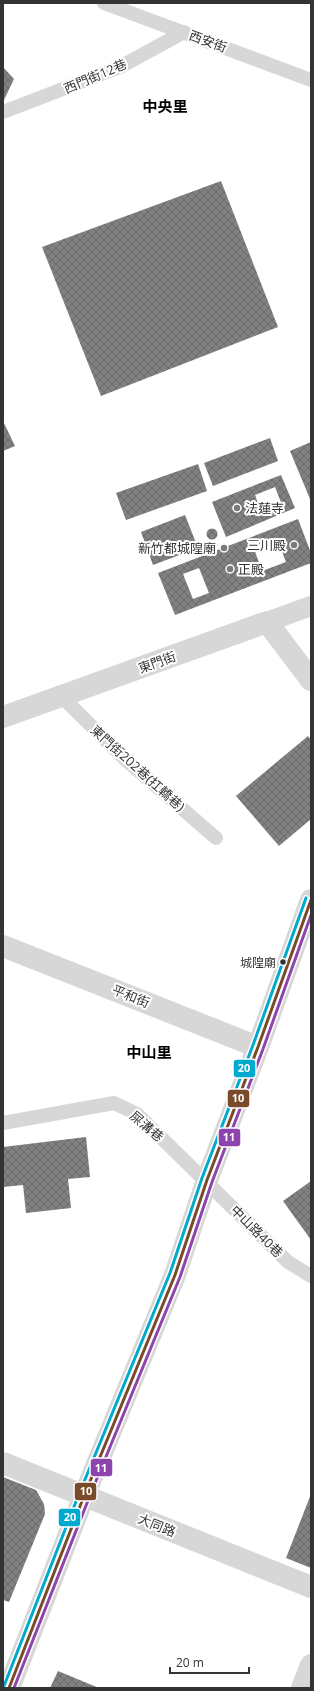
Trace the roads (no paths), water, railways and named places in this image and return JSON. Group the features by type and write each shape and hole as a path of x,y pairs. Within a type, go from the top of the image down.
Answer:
{"street":[{"name":"東門街","path":"3,717 311,606"},
{"path":"267,622 311,680"},
{"path":"9,1688 84,1496 175,1275 207,1180 258,1047 311,900"},
{"name":"平和街","path":"3,946 258,1047"},
{"name":"大同路","path":"3,1463 311,1587"},
{"path":"302,1688 311,1665"}],"lane":[{"name":"西安街","path":"104,3 311,80"},
{"name":"西門街12巷","path":"3,112 120,67 184,32"},
{"name":"東門街202巷(扛轎巷)","path":"61,696 127,761 216,838"},
{"name":"屎溝巷","path":"3,1123 114,1103 137,1114 207,1180"},
{"name":"中山路40巷","path":"207,1180 288,1262 311,1276"}],"place":[{"name":"法蓮寺","path":"237,508"},
{"name":"三川殿","path":"294,545"},
{"name":"新竹都城隍廟","path":"224,548"},
{"name":"正殿","path":"230,569"},
{"name":"城隍廟","path":"283,962"}],"district":[{"name":"中央里","path":"165,107"},
{"name":"中山里","path":"149,1053"}]}
